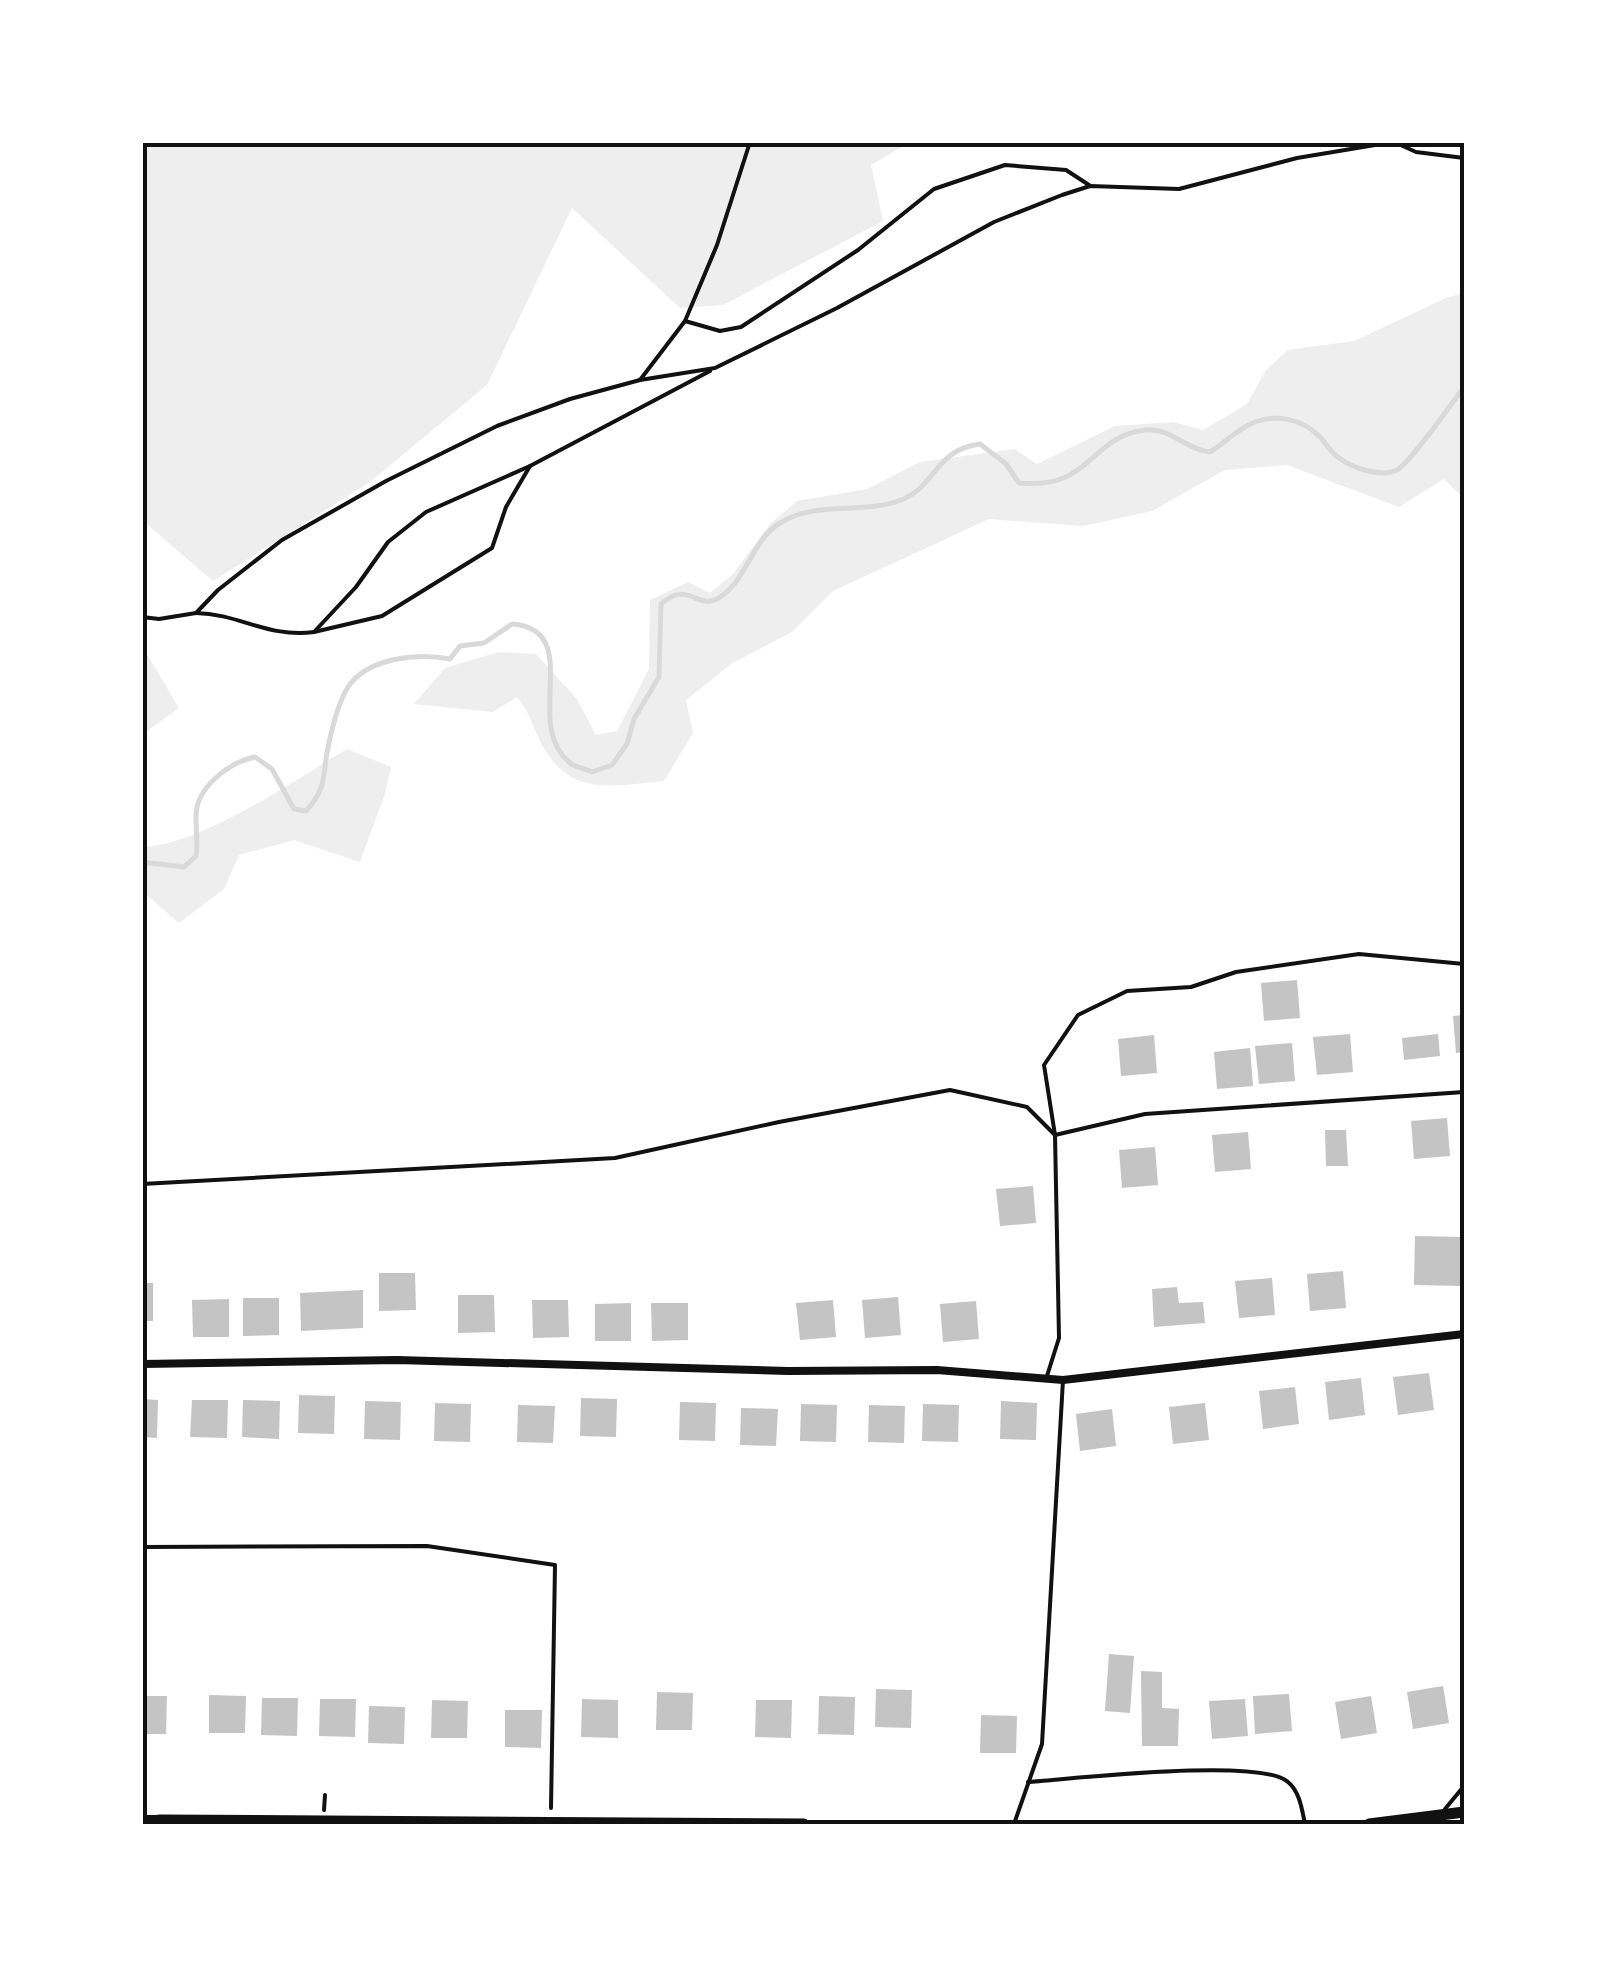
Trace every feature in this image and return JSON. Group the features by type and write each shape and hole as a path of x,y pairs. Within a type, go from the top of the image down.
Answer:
{"main road":[{"path":"1370,1824 1464,1812"},
{"path":"159,1822 804,1824"}],"street":[{"path":"142,1364 396,1360 788,1371 937,1370 1063,1380 1464,1334"},
{"path":"142,1820 159,1822"}],"lane":[{"path":"1046,1378 1058,1338 1054,1136 1044,1065 1078,1015 1127,990 1191,986 1236,972 1359,954 1464,964"},
{"path":"142,1184 615,1158 950,1090 1027,1107 1054,1136"},
{"path":"1054,1136 1144,1114 1464,1092"},
{"path":"1014,1824 1042,1744 1063,1380"},
{"path":"1028,1782 1179,1770 1274,1775 1294,1790 1305,1824"},
{"path":"1438,1817 1464,1786"}],"path":[{"path":"640,380 685,321 717,245 750,142"},
{"path":"314,632 356,587 388,542 426,512 530,466 714,368 838,308 994,222 1090,186 1180,190 1298,158 1394,142 1416,152 1464,158"},
{"path":"685,321 720,332 741,328 858,250 934,189 1005,166 1066,170 1090,186"},
{"path":"196,614 218,590 282,540 386,480 497,426 570,399 640,380 714,368"},
{"path":"142,616 160,620 218,614 288,635 382,616 492,548 506,507 530,466"},
{"path":"142,1548 427,1546 554,1565 550,1823"}],"shaded area":[{"path":"143,143 909,143 871,165 883,221 723,305 680,308 572,208 487,385 370,482 213,581 143,521"},
{"path":"1464,293 1464,499 1444,479 1399,507 1287,465 1225,470 1152,511 1083,526 989,519 833,591 792,632 731,664 686,700 693,733 664,781 608,785 577,780 550,758 517,697 493,712 414,704 445,668 499,652 536,654 577,699 596,735 617,731 649,669 650,600 688,582 710,593 733,574 770,524 797,501 867,489 920,462 1015,449 1037,464 1115,426 1173,422 1203,430 1247,404 1266,370 1288,350 1354,341"},
{"path":"143,655 148,656 179,708 143,734"},
{"path":"347,749 391,767 360,862 294,840 239,855 224,889 179,923 143,892 143,847 192,835 219,823"}],"building":[{"path":"1297,980 1300,1018 1264,1021 1261,983"},
{"path":"1464,1015 1464,1052 1456,1053 1453,1016"},
{"path":"1350,1034 1353,1072 1317,1075 1313,1037"},
{"path":"1438,1034 1440,1056 1404,1060 1402,1038"},
{"path":"1154,1035 1157,1073 1121,1076 1118,1039"},
{"path":"1292,1043 1295,1081 1259,1084 1255,1046"},
{"path":"1250,1048 1253,1086 1217,1089 1214,1052"},
{"path":"1447,1118 1450,1156 1414,1159 1411,1121"},
{"path":"1325,1130 1346,1130 1348,1166 1326,1166"},
{"path":"1248,1132 1251,1169 1215,1172 1212,1135"},
{"path":"1155,1147 1158,1185 1122,1188 1119,1150"},
{"path":"1033,1186 1036,1223 1000,1226 996,1189"},
{"path":"1415,1236 1464,1237 1464,1286 1414,1285"},
{"path":"1343,1271 1346,1308 1310,1311 1307,1274"},
{"path":"379,1273 415,1273 416,1310 379,1311"},
{"path":"1272,1278 1275,1315 1239,1318 1235,1281"},
{"path":"142,1283 153,1283 153,1321 142,1321"},
{"path":"1177,1287 1179,1303 1203,1302 1205,1323 1154,1327 1152,1289"},
{"path":"363,1290 363,1328 301,1331 300,1293"},
{"path":"458,1295 494,1295 495,1332 458,1333"},
{"path":"898,1297 901,1335 865,1338 862,1300"},
{"path":"243,1298 279,1298 279,1335 243,1336"},
{"path":"229,1299 229,1337 193,1337 192,1300"},
{"path":"532,1300 568,1300 569,1337 533,1338"},
{"path":"833,1300 836,1337 800,1340 796,1303"},
{"path":"976,1301 979,1339 943,1342 940,1304"},
{"path":"631,1303 631,1341 595,1341 595,1304"},
{"path":"651,1303 688,1303 688,1340 652,1341"},
{"path":"1429,1373 1434,1410 1398,1415 1393,1377"},
{"path":"1361,1378 1365,1415 1329,1420 1325,1382"},
{"path":"1295,1387 1299,1424 1263,1429 1259,1391"},
{"path":"299,1395 335,1396 334,1434 298,1433"},
{"path":"581,1398 617,1399 616,1437 580,1436"},
{"path":"142,1399 158,1400 157,1438 142,1437"},
{"path":"192,1400 228,1400 227,1438 190,1437"},
{"path":"243,1400 280,1401 279,1439 242,1437"},
{"path":"365,1401 401,1402 400,1440 364,1439"},
{"path":"1001,1401 1037,1403 1036,1440 1000,1439"},
{"path":"680,1402 716,1403 715,1441 679,1440"},
{"path":"435,1403 471,1404 470,1442 434,1441"},
{"path":"1205,1403 1209,1440 1173,1444 1169,1407"},
{"path":"801,1404 837,1405 836,1442 800,1441"},
{"path":"923,1404 959,1405 958,1442 922,1441"},
{"path":"518,1405 555,1406 553,1443 517,1442"},
{"path":"869,1405 905,1406 904,1443 868,1442"},
{"path":"741,1408 778,1409 776,1446 740,1445"},
{"path":"1112,1409 1116,1446 1080,1451 1076,1414"},
{"path":"1109,1654 1134,1656 1130,1713 1105,1711"},
{"path":"1141,1671 1162,1672 1162,1708 1179,1709 1178,1746 1142,1746"},
{"path":"1443,1686 1449,1723 1413,1729 1407,1692"},
{"path":"876,1689 912,1690 911,1728 875,1727"},
{"path":"657,1692 693,1693 692,1730 656,1730"},
{"path":"1289,1694 1292,1731 1255,1734 1253,1696"},
{"path":"209,1695 246,1696 245,1733 209,1733"},
{"path":"142,1696 167,1696 166,1734 142,1734"},
{"path":"819,1696 855,1697 854,1735 818,1734"},
{"path":"1371,1696 1377,1733 1341,1739 1335,1702"},
{"path":"262,1698 298,1698 297,1736 261,1735"},
{"path":"320,1699 356,1699 355,1737 319,1736"},
{"path":"582,1699 618,1700 618,1738 581,1737"},
{"path":"1245,1699 1248,1736 1212,1739 1209,1701"},
{"path":"432,1700 468,1701 467,1738 431,1738"},
{"path":"756,1700 792,1700 791,1738 755,1737"},
{"path":"369,1706 405,1707 404,1744 368,1743"},
{"path":"505,1710 542,1710 541,1748 505,1747"},
{"path":"981,1715 1017,1716 1016,1753 980,1753"}],"waterway":[{"path":"142,862 184,867 196,856 196,816 202,795 225,770 245,760 255,757 272,769 294,809 306,811 321,788 338,708 357,677 394,660 450,659 460,646 484,643 512,624 534,630 545,643 550,660 551,726 556,746 570,763 592,772 612,765 627,744 634,719 659,677 661,604 679,594 714,600 732,587 763,538 780,523 809,512 871,507 901,500 922,486 953,453 965,448 980,444 1006,464 1019,483 1043,483 1076,471 1126,435 1154,430 1210,452 1249,425 1280,418 1312,430 1336,456 1352,465 1367,471 1390,472 1412,456 1464,387"}]}
